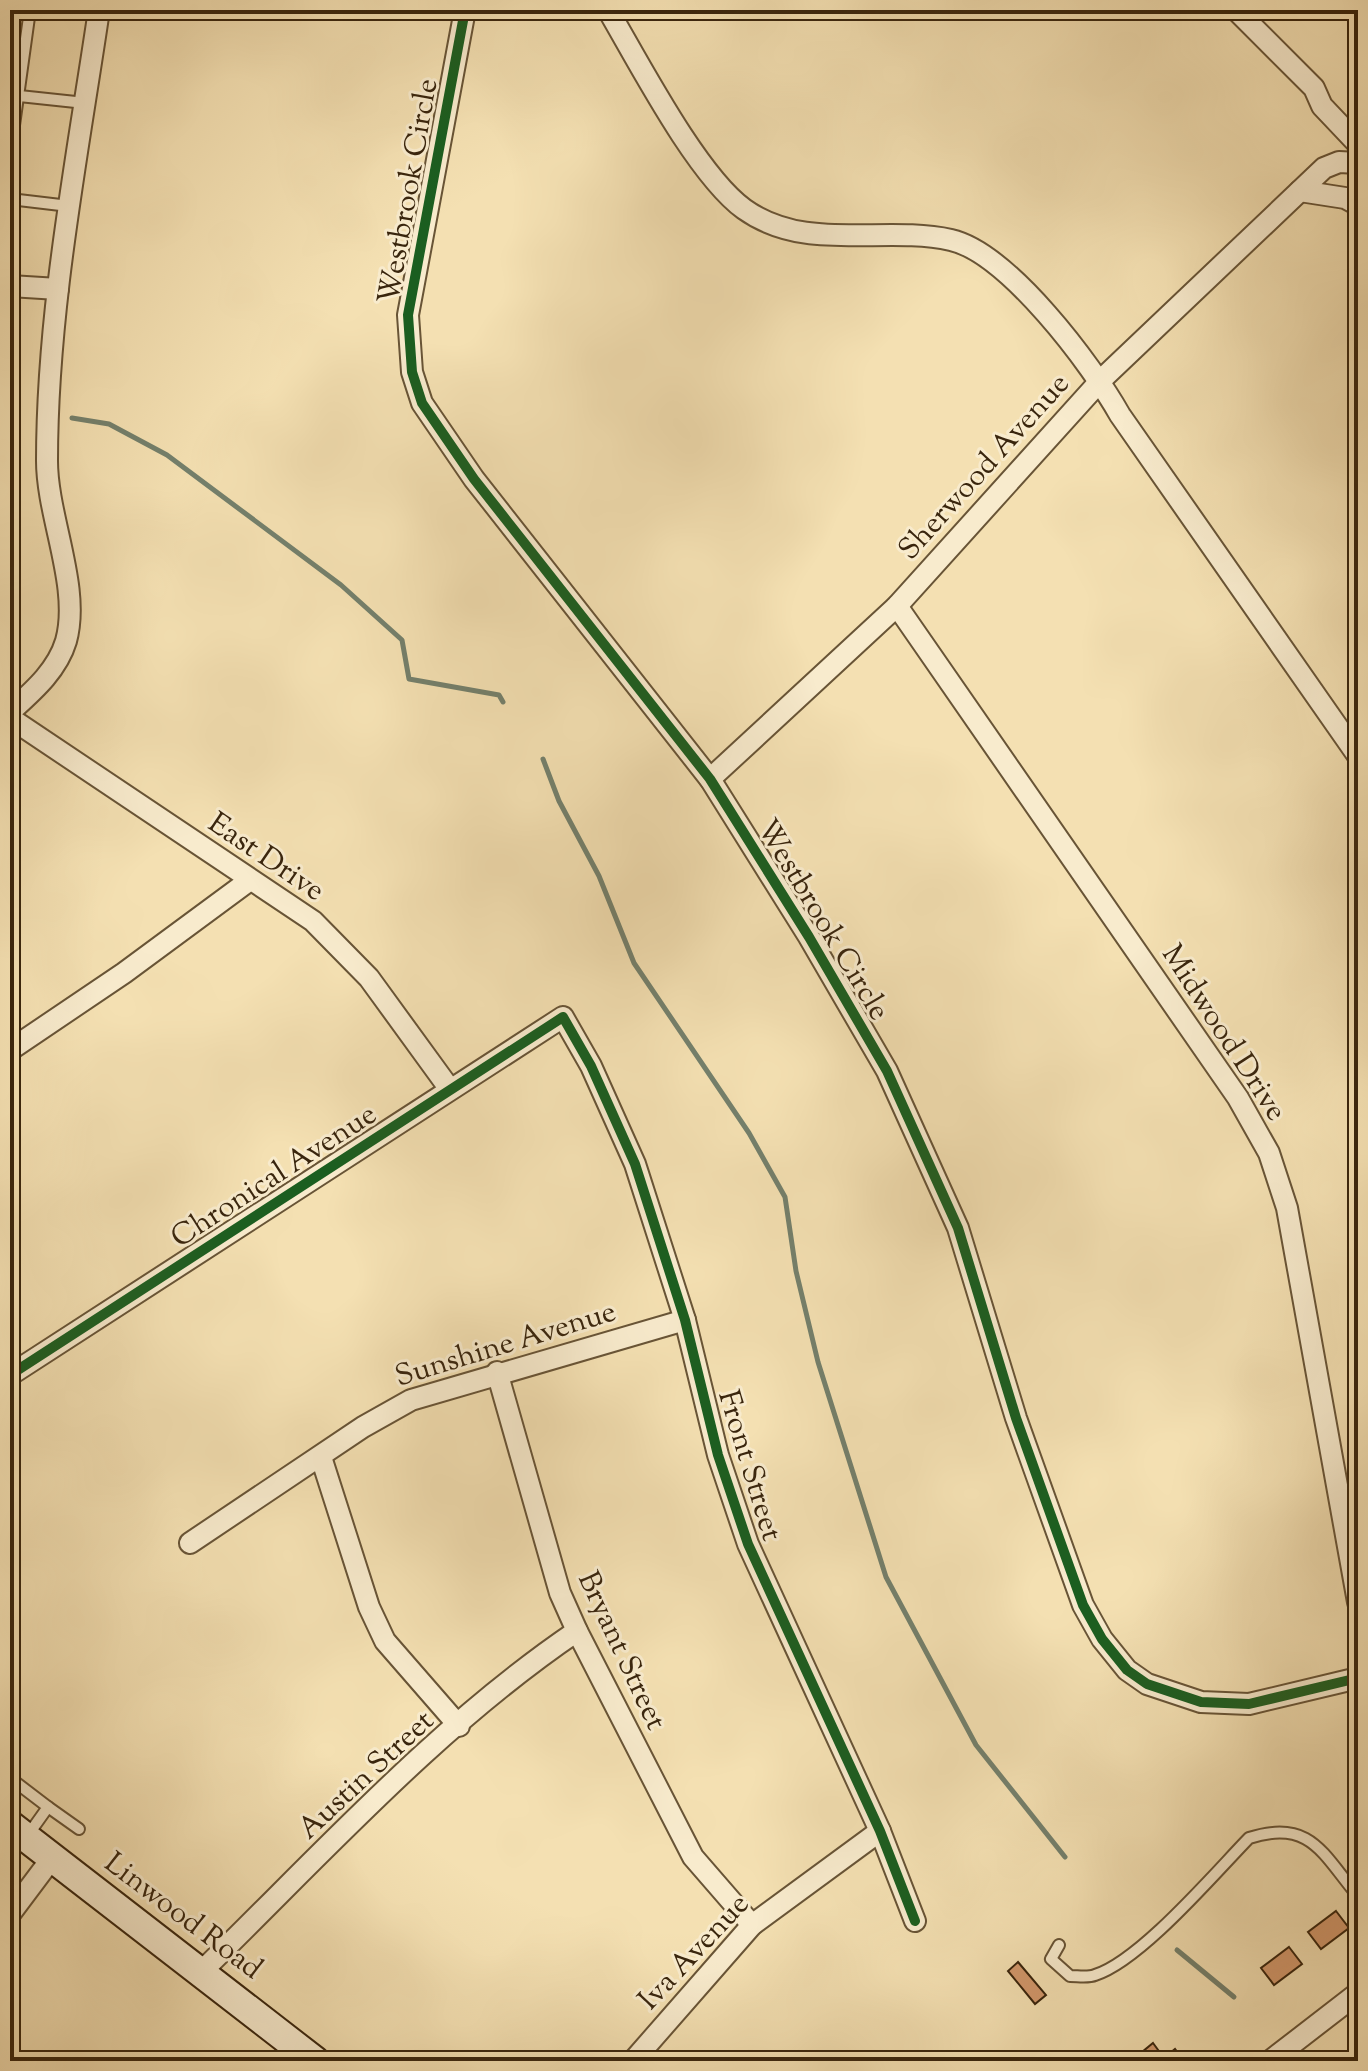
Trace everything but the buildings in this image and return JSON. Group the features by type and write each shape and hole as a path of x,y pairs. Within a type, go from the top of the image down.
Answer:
{"main road":[{"name":"Linwood Road","path":"18,1832 315,2061"}],"street":[{"path":"10,715 55,666 66,640 66,584 47,464 58,289 99,10"},
{"name":"Westbrook Circle","path":"465,10 408,315 412,372 422,403 474,479 710,779 809,937 911,1118 958,1228 1016,1418 1083,1605 1097,1633 1127,1670 1147,1684 1201,1702 1249,1704 1358,1678"},
{"path":"608,10 704,166 725,193 746,210 767,222 817,235 950,240 978,250 1020,286 1101,380 1120,415 1358,756"},
{"path":"1236,10 1314,88 1322,106 1350,126 1358,144"},
{"path":"1321,173 1350,126"},
{"path":"1321,173 1339,162 1358,163"},
{"path":"1321,173 1337,178 1358,172"},
{"name":"Sherwood Avenue","path":"710,779 897,606 1101,380 1321,173"},
{"path":"1300,191 1345,198 1358,205"},
{"path":"10,286 58,289"},
{"name":"Midwood Drive","path":"897,606 1238,1098 1269,1153 1287,1208 1358,1602"},
{"name":"East Drive","path":"10,715 313,921 369,978 449,1088"},
{"path":"10,1050 124,973 250,880"},
{"name":"Chronical Avenue","path":"10,1375 563,1017"},
{"name":"Front Street","path":"563,1017 591,1066 635,1164 685,1320 718,1455 748,1544 880,1831 915,1921"},
{"name":"Sunshine Avenue","path":"190,1543 411,1400 497,1372 685,1320"},
{"name":"Bryant Street","path":"497,1372 560,1593 577,1631 693,1857 752,1925"},
{"path":"321,1457 369,1607 385,1641 459,1726"},
{"name":"Austin Street","path":"202,1971 518,1671 577,1631"},
{"name":"Iva Avenue","path":"633,2061 752,1925 880,1831"},
{"path":"10,1914 52,1858"},
{"path":"1270,2061 1358,1993"}],"lane":[{"path":"10,154 14,96 30,10"},
{"path":"14,96 85,103"},
{"path":"10,199 69,206"},
{"path":"10,1779 79,1829"},
{"path":"18,1832 48,1807"},
{"path":"1059,1945 1051,1959 1070,1976 1093,1976 1110,1968 1144,1943 1249,1838 1271,1832 1293,1832 1312,1842 1358,1896"}],"waterway":[{"path":"72,418 109,424 167,455 341,585 402,640 409,679 499,695 503,702"},
{"path":"543,759 559,801 599,876 634,963 749,1133 785,1197 796,1271 818,1362 886,1577 976,1745 1065,1857"},
{"path":"1177,1950 1234,1997"}],"cycle path":[{"path":"465,10 408,315 412,372 422,403 474,479 710,779 809,937 887,1071 958,1228 1016,1418 1083,1605 1102,1639 1127,1670 1147,1684 1201,1702 1249,1704 1358,1678"},
{"path":"10,1375 563,1017 591,1066 635,1164 685,1320 718,1455 748,1544 880,1831 915,1921"}]}
